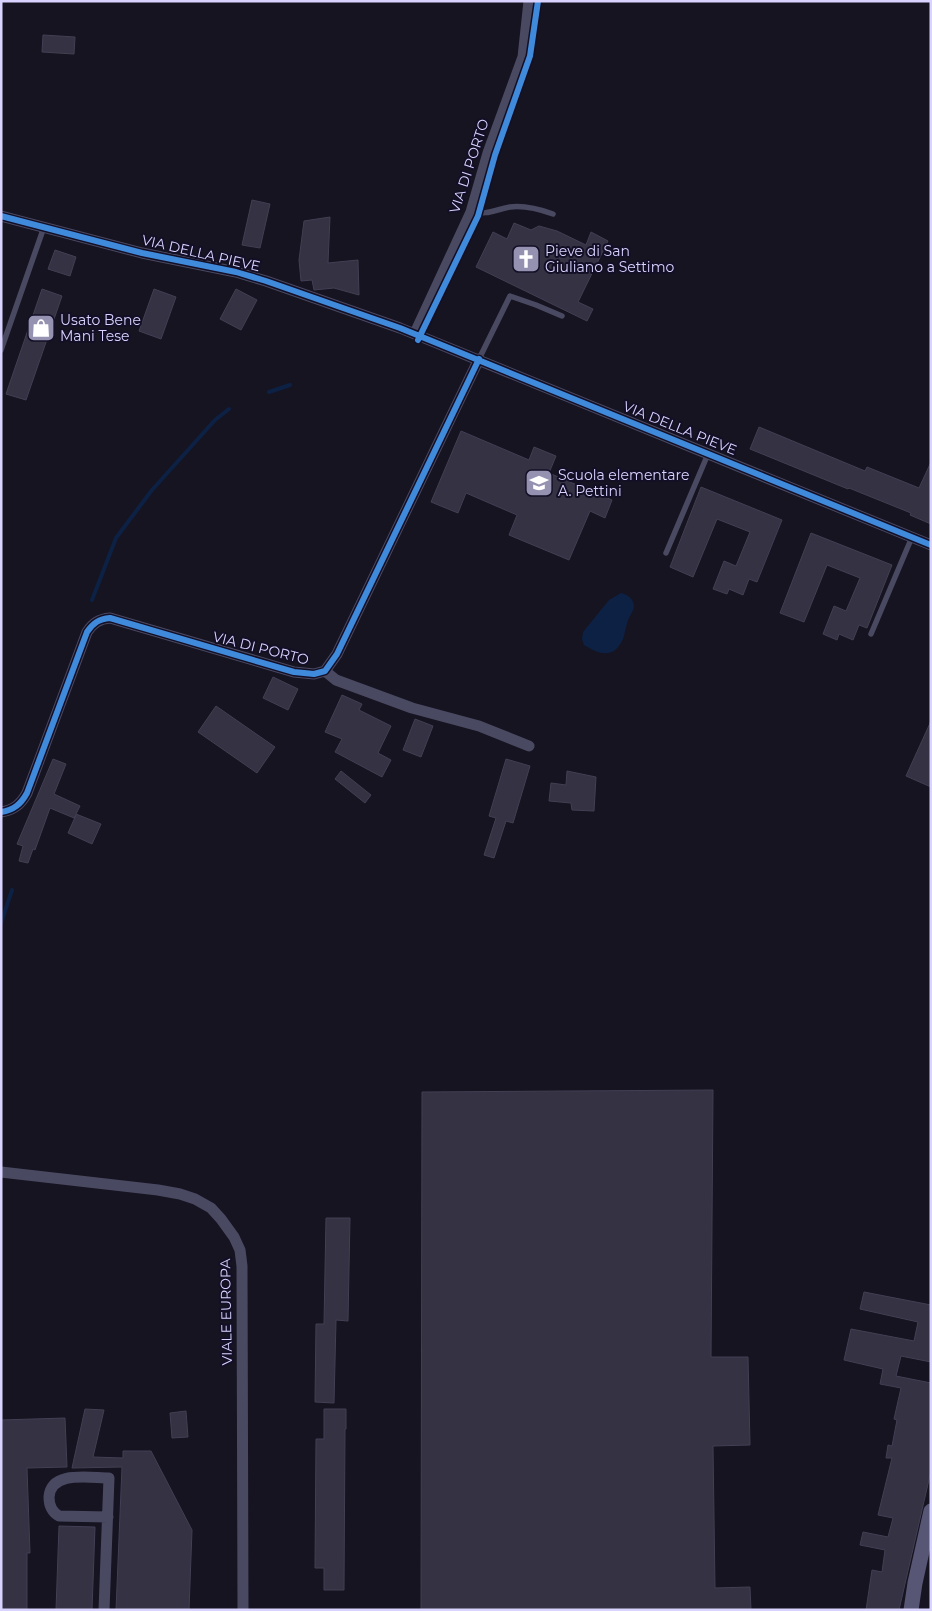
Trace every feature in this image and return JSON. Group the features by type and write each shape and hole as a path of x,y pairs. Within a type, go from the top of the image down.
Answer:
{"main road":[{"path":"911,1610 931,1511"}],"street":[{"name":"VIA DI PORTO","path":"415,333 471,212 488,153 523,57 529,1"},
{"name":"VIA DELLA PIEVE","path":"1,216 142,253 236,272 415,333 931,545"},
{"name":"VIA DI PORTO","path":"1,812 10,811 19,805 27,793 87,632 98,621 110,618 294,672 314,674 325,671 337,654 479,359"},
{"name":"VIA DI PORTO","path":"325,671 336,680 387,699 412,708 479,726 529,746"},
{"name":"VIALE EUROPA","path":"1,1172 180,1194 210,1208 234,1237 240,1250 242,1266 243,1610"},
{"path":"104,1610 108,1517 109,1478 63,1478 51,1488 49,1498 51,1508 59,1516 108,1517"}],"lane":[{"path":"471,212 484,214 512,207 526,207 536,208 553,214"},
{"path":"1,350 44,227"},
{"path":"479,359 510,296 562,316"},
{"path":"666,553 708,453"},
{"path":"871,634 912,537"}],"water":[{"path":"621,593 631,599 634,607 623,639 619,645 611,652 601,653 584,645 582,639 583,632 609,600"}],"building":[{"path":"43,35 75,37 74,54 42,52"},
{"path":"252,200 270,204 260,248 242,245"},
{"path":"330,217 328,263 358,260 359,295 334,288 314,290 312,280 301,281 299,260 304,221"},
{"path":"514,223 531,230 539,226 557,231 586,245 591,232 608,241 578,302 593,309 587,321 476,267 493,232 507,239"},
{"path":"55,250 76,257 70,276 48,269"},
{"path":"42,289 62,296 26,400 6,394"},
{"path":"154,289 176,297 161,339 139,331"},
{"path":"236,289 257,300 241,330 220,319"},
{"path":"759,427 865,471 867,467 919,488 931,462 931,524 910,515 911,513 750,449"},
{"path":"461,431 529,460 534,447 556,456 549,473 612,500 605,518 590,511 569,560 509,535 517,515 466,493 458,513 431,502"},
{"path":"701,487 782,520 757,582 749,579 743,595 729,589 727,594 713,589 724,561 736,566 750,532 717,519 693,577 670,567"},
{"path":"811,533 892,565 867,628 859,625 853,640 839,634 837,640 823,634 834,606 846,611 860,578 827,565 804,622 780,613"},
{"path":"273,677 298,689 288,710 263,698"},
{"path":"342,695 362,704 359,710 391,726 378,753 391,760 382,777 335,752 342,739 325,732"},
{"path":"216,706 275,747 257,773 198,732"},
{"path":"415,719 433,726 421,757 403,750"},
{"path":"931,721 931,787 906,776"},
{"path":"53,759 66,764 54,794 80,806 76,814 101,824 92,844 68,833 76,815 74,818 50,808 35,850 33,849 28,863 19,861 23,846 17,844"},
{"path":"506,759 530,766 513,823 506,821 494,858 484,855 496,818 489,816"},
{"path":"341,771 371,795 365,803 335,779"},
{"path":"567,771 596,777 594,811 572,810 571,803 549,801 551,783 566,785"},
{"path":"713,1090 711,1357 748,1357 750,1445 713,1446 715,1588 750,1587 751,1610 421,1610 422,1092"},
{"path":"326,1218 350,1218 348,1321 336,1320 334,1403 315,1402 316,1324 324,1324"},
{"path":"864,1292 931,1305 931,1362 901,1356 896,1376 931,1383 931,1471 899,1610 866,1610 872,1570 882,1572 885,1550 860,1545 863,1532 888,1537 893,1518 878,1515 892,1458 886,1458 888,1445 892,1446 897,1420 894,1419 901,1388 880,1384 883,1369 844,1360 851,1329 914,1341 918,1322 860,1309"},
{"path":"85,1409 104,1410 93,1457 123,1458 123,1451 151,1451 192,1530 189,1610 116,1610 122,1467 72,1468"},
{"path":"324,1409 346,1409 344,1590 324,1590 324,1568 315,1568 316,1439 324,1439"},
{"path":"186,1411 188,1437 172,1438 170,1413"},
{"path":"65,1418 67,1467 27,1468 30,1553 27,1553 27,1610 1,1610 1,1420"},
{"path":"59,1526 95,1527 92,1610 56,1610"}],"waterway":[{"path":"269,392 290,385"},
{"path":"92,600 116,538 152,490 215,420 229,409"},
{"path":"1,923 12,890"}],"cycle path":[{"path":"418,340 478,216 495,155 530,56 538,1"},
{"path":"1,216 142,253 236,272 400,328 931,545"},
{"path":"1,812 17,806 27,793 87,632 99,620 110,618 294,672 314,674 325,671 337,654 479,359"}],"place":[{"name":"Pieve di San Giuliano a Settimo","path":"526,259"},
{"name":"Usato Bene Mani Tese","path":"41,328"},
{"name":"Scuola elementare A. Pettini","path":"539,483"}]}
